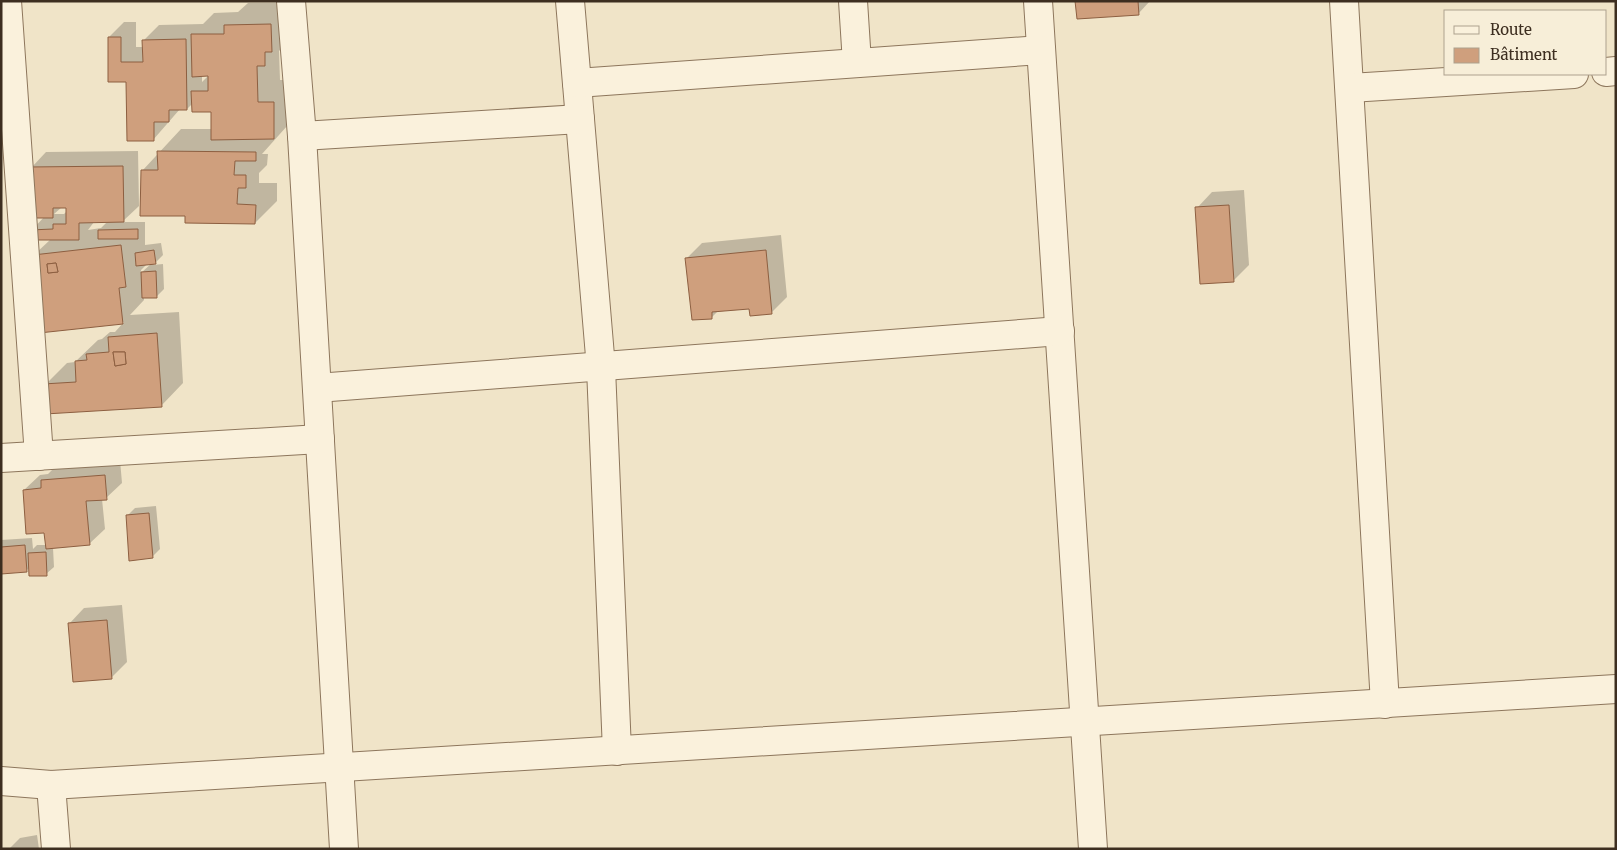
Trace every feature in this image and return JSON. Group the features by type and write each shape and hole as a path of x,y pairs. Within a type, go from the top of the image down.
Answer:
{"street":[{"path":"8,1 39,456"},
{"path":"291,1 302,136 344,849"},
{"path":"570,1 601,368 617,751"},
{"path":"853,1 858,63"},
{"path":"1038,1 1093,849"},
{"path":"1344,1 1385,704"},
{"path":"577,83 1042,50"},
{"path":"1350,88 1558,75"},
{"path":"302,136 580,119"},
{"path":"317,388 601,368 1060,331"},
{"path":"1,458 320,439"},
{"path":"1,781 51,785 1616,689"},
{"path":"51,785 56,849"}],"building":[{"path":"1075,1 1138,1 1139,15 1077,19"},
{"path":"271,24 272,52 265,52 265,66 257,66 258,102 274,102 274,139 211,140 211,112 192,112 191,91 208,91 208,76 192,77 191,34 224,34 224,25"},
{"path":"108,37 121,37 121,62 143,62 142,40 186,39 187,110 169,110 169,122 154,122 154,141 127,141 126,82 108,82"},
{"path":"157,151 256,152 256,161 235,161 234,175 246,175 246,188 238,188 237,204 256,205 255,224 185,223 185,216 140,216 141,170 158,170"},
{"path":"123,166 124,222 79,223 79,240 30,240 30,230 53,229 53,224 66,224 66,208 53,208 53,218 25,218 29,167"},
{"path":"1229,205 1234,282 1200,284 1195,207"},
{"path":"138,229 138,239 98,239 98,230"},
{"path":"121,245 126,287 119,288 123,324 39,333 33,255","holes":["56,263 58,272 48,273 47,264"]},
{"path":"154,250 156,264 136,266 135,253"},
{"path":"766,250 772,314 750,316 749,309 712,312 712,319 692,320 685,258"},
{"path":"56,263 58,272 48,273 47,264"},
{"path":"156,271 157,298 142,298 141,272"},
{"path":"157,333 162,407 45,414 43,384 76,382 75,361 87,360 86,354 109,352 108,337","holes":["113,352 125,352 126,364 115,366"]},
{"path":"113,352 125,352 126,364 115,366"},
{"path":"105,475 107,500 86,501 90,545 46,549 44,533 26,534 23,490 41,488 41,480"},
{"path":"149,513 153,558 129,561 126,515"},
{"path":"25,545 27,572 1,574 1,547"},
{"path":"46,552 47,576 29,576 28,553"},
{"path":"107,620 112,679 73,682 68,623"}]}
